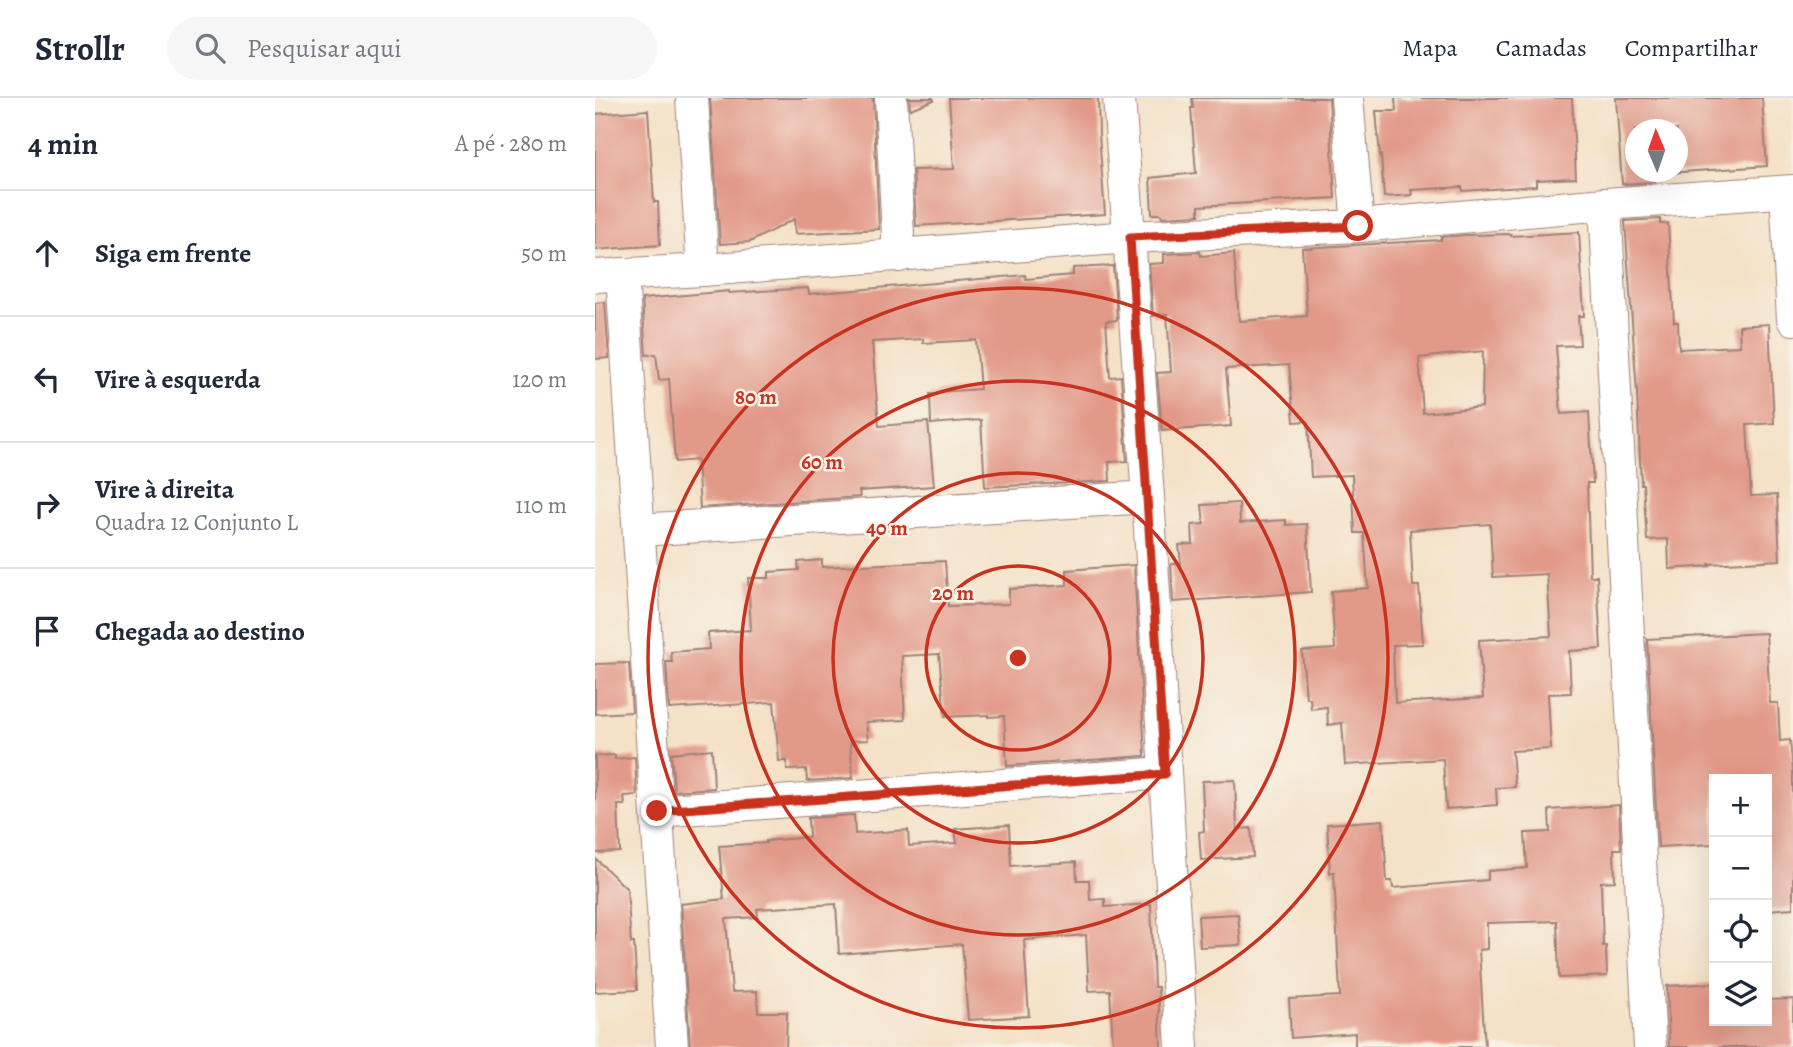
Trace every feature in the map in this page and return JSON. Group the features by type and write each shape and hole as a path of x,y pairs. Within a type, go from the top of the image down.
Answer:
{"street":[{"path":"692,98 703,270"},
{"path":"891,98 899,256"},
{"path":"1119,98 1148,497 1182,1047"},
{"path":"1347,98 1358,226"},
{"path":"672,1047 639,530 609,275 899,256 1130,237 1358,226 1790,191 1793,319"},
{"path":"1605,204 1650,1047"},
{"path":"639,530 1148,497"},
{"path":"657,811 1165,774"}],"building":[{"path":"710,98 873,98 879,229 795,234 794,219 750,242 720,244"},
{"path":"909,98 933,98 934,100 910,109"},
{"path":"949,98 1098,98 1105,214 916,226 913,170 954,169"},
{"path":"1192,98 1329,98 1335,198 1199,206 1199,215 1162,217 1161,214 1152,214 1150,178 1196,173"},
{"path":"1395,98 1572,98 1576,178 1536,180 1536,186 1463,191 1462,187 1411,190 1412,195 1384,197 1376,111 1396,111"},
{"path":"1616,98 1762,98 1767,166 1688,172 1688,119 1625,119 1625,182 1655,182 1622,184"},
{"path":"648,110 654,202 658,202 660,245 595,250 595,114"},
{"path":"1660,219 1660,224 1668,223 1674,322 1678,322 1679,349 1740,346 1739,326 1769,324 1774,423 1747,425 1751,496 1777,495 1780,560 1669,569 1668,539 1647,540 1641,484 1625,221"},
{"path":"1579,232 1584,316 1578,316 1580,345 1556,346 1561,414 1589,412 1593,483 1587,483 1590,576 1597,576 1601,649 1569,651 1571,693 1548,694 1551,749 1512,751 1515,787 1496,788 1497,805 1446,809 1443,759 1345,765 1342,723 1328,725 1327,707 1311,709 1310,698 1306,698 1302,651 1335,649 1331,591 1368,588 1364,533 1355,533 1352,475 1311,477 1308,421 1294,422 1289,365 1226,369 1231,426 1162,431 1157,373 1171,372 1167,314 1153,316 1149,264 1164,263 1164,254 1200,252 1201,256 1234,253 1239,321 1307,316 1302,248 1441,240 1441,237 1467,235 1511,236","holes":["1483,351 1482,407 1423,413 1419,358","1490,524 1493,577 1547,574 1551,636 1479,640 1483,698 1395,703 1393,645 1423,644 1419,586 1413,586 1410,530"]},
{"path":"1113,266 1117,320 1106,321 1110,377 1121,376 1127,461 1109,462 1110,481 985,487 981,420 931,424 930,394 980,389 976,340 872,342 879,426 928,422 934,486 859,491 860,497 700,508 697,460 675,462 669,379 659,380 656,354 646,355 642,299 729,291 808,288 809,294 1025,275 1026,279 1073,275 1073,268"},
{"path":"605,302 609,358 595,359 595,303"},
{"path":"1239,503 1240,523 1286,520 1286,525 1307,524 1311,592 1173,602 1171,564 1181,564 1179,545 1193,544 1192,525 1204,524 1202,505"},
{"path":"822,560 822,567 945,561 948,606 1009,604 1009,589 1067,585 1067,570 1134,565 1145,756 1007,766 1004,716 945,717 939,654 902,656 905,720 866,722 868,740 850,741 853,778 807,781 806,769 787,770 787,761 779,761 774,702 669,709 666,662 672,662 671,652 709,649 708,633 751,630 748,578 769,578 769,572 799,570 798,562"},
{"path":"1766,633 1770,703 1778,703 1780,741 1790,740 1793,772 1793,908 1772,910 1772,774 1709,774 1709,844 1658,847 1647,639"},
{"path":"629,663 632,712 595,714 595,664"},
{"path":"712,749 714,788 674,791 671,753"},
{"path":"615,755 615,759 635,757 637,795 624,796 625,805 618,805 620,852 595,853 595,756"},
{"path":"1235,780 1237,829 1251,828 1253,857 1201,860 1199,832 1204,831 1202,781"},
{"path":"1619,805 1621,849 1614,849 1615,881 1601,882 1607,976 1559,978 1557,921 1487,923 1487,949 1479,950 1485,1047 1355,1047 1355,1033 1291,1038 1289,999 1340,996 1334,872 1330,873 1327,824 1383,820 1387,881 1392,881 1393,888 1488,880 1488,871 1527,868 1525,833 1550,832 1549,810"},
{"path":"854,815 855,834 908,830 909,846 957,843 955,829 1009,825 1011,866 1076,862 1077,880 1089,880 1090,900 1105,899 1105,907 1151,904 1154,987 1158,987 1161,1047 1113,1047 1110,990 1089,991 1086,935 1024,940 1029,1016 968,1020 962,944 839,954 836,904 757,909 758,917 726,919 732,992 757,991 758,1012 787,1012 786,1047 690,1047 681,904 724,899 719,846 809,837 808,818"},
{"path":"595,858 627,889 637,990 595,992"},
{"path":"1238,914 1241,945 1200,947 1198,916"},
{"path":"1709,983 1709,1026 1772,1026 1772,1000 1793,999 1793,1047 1669,1047 1667,986"}],"route":[{"path":"657,811 1165,774 1130,237 1358,226"}]}
